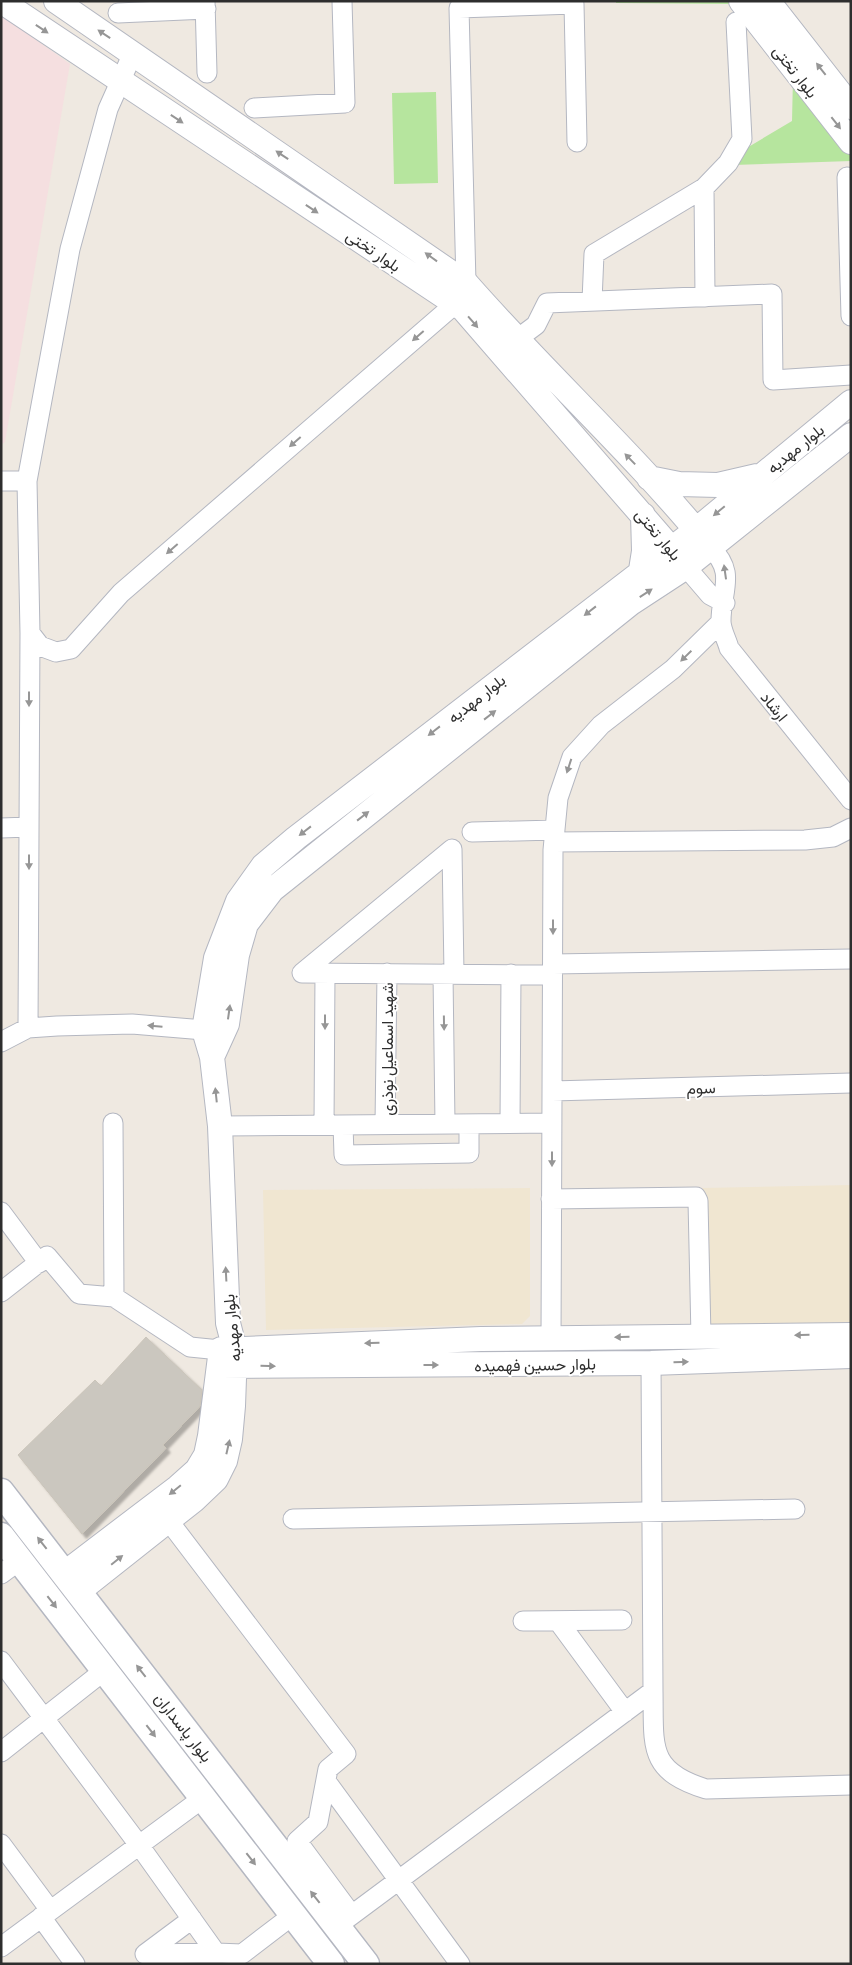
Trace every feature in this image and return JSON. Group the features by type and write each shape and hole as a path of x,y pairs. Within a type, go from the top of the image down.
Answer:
{"main road":[{"name":"بلوار پاسداران","path":"1,1492 344,1920 366,1964"},
{"name":"بلوار پاسداران","path":"1,1536 10,1567 105,1670 331,1964"}],"street":[{"name":"بلوار تختی","path":"1,1 462,309 643,514 686,567"},
{"name":"بلوار تختی","path":"56,1 466,282 516,340 649,478 703,539"},
{"path":"254,108 345,103 342,1"},
{"name":"بلوار تختی","path":"768,1 851,107"},
{"path":"30,666 56,652 71,649 121,593 455,304 466,282 457,5 575,3 577,142"},
{"path":"118,13 206,5 207,73"},
{"name":"بلوار تختی","path":"739,12 851,142"},
{"path":"592,301 594,254 704,188 728,163 742,139 739,12"},
{"path":"28,1028 30,633 27,481 70,249 108,109 132,54"},
{"path":"847,177 851,316"},
{"path":"704,188 705,297"},
{"path":"516,340 536,325 547,303 772,294 773,380 851,375"},
{"name":"بلوار مهدیه","path":"212,1057 227,1024 237,955 246,924 272,890 631,603 686,567 703,539 761,475 851,402"},
{"name":"بلوار مهدیه","path":"72,1582 168,1520 194,1500 216,1479 225,1461 230,1440 228,1323 220,1126 212,1057 204,1030 216,958 224,933 238,901 263,866 296,838 641,570 672,548 703,539 851,435"},
{"path":"649,478 680,484 718,485 761,475"},
{"path":"1,481 27,481"},
{"path":"641,570 644,551 643,514"},
{"name":"ارشاد","path":"703,539 720,557 725,567 725,603 721,622 729,648 851,800"},
{"path":"686,567 710,595 725,603"},
{"path":"551,1338 552,969 554,836 558,798 572,758 601,725 673,669 721,622"},
{"path":"30,633 40,646 56,652"},
{"path":"1,828 29,827"},
{"path":"472,832 554,836 805,840 832,836 851,828"},
{"path":"445,1124 448,974 452,849 302,973 387,974 448,974 511,974 552,969 851,959"},
{"path":"325,973 333,1125 344,1155 469,1153 469,1124"},
{"name":"شهید اسماعیل نوذری","path":"386,1125 387,974"},
{"path":"510,1124 511,974"},
{"path":"1,1042 28,1028 132,1024 204,1030"},
{"name":"سوم","path":"552,1092 851,1083"},
{"path":"113,1123 114,1297"},
{"path":"220,1126 552,1123"},
{"path":"551,1199 696,1196 698,1201 701,1336"},
{"path":"1,1212 39,1263"},
{"path":"1,1292 47,1256 79,1294 114,1297 190,1347 228,1357"},
{"name":"بلوار حسین فهمیده","path":"228,1357 551,1338 851,1335"},
{"name":"بلوار حسین فهمیده","path":"228,1357 272,1366 651,1363 851,1356"},
{"name":"بلوار مهدیه","path":"72,1582 197,1470 206,1455 228,1357"},
{"path":"651,1363 654,1734 657,1753 664,1768 684,1782 706,1789 851,1785"},
{"path":"293,1519 795,1509"},
{"path":"168,1520 346,1754 328,1769 318,1822 297,1841 344,1920 653,1691"},
{"path":"523,1621 622,1620"},
{"path":"558,1621 625,1712"},
{"path":"4,1670 44,1719 139,1845 216,1952"},
{"path":"1,1752 105,1670"},
{"path":"326,1781 460,1964"},
{"path":"1,1947 203,1798"},
{"path":"1,1844 46,1914 75,1964"},
{"path":"192,1919 145,1954 216,1952 242,1954 293,1914"}],"shaded area":[{"path":"1,15 70,64 5,442 1,445"},
{"path":"851,1185 851,1323 705,1327 702,1188"},
{"path":"530,1188 530,1316 522,1324 266,1330 263,1190"}],"green space":[{"path":"616,1 731,1 733,4 616,3"},
{"path":"793,77 851,153 851,161 733,165 745,149 792,121"},
{"path":"436,92 438,183 394,184 392,93"}],"building":[{"path":"146,1337 202,1390 200,1406 163,1445 166,1448 82,1534 18,1455 95,1380 101,1386"}]}
